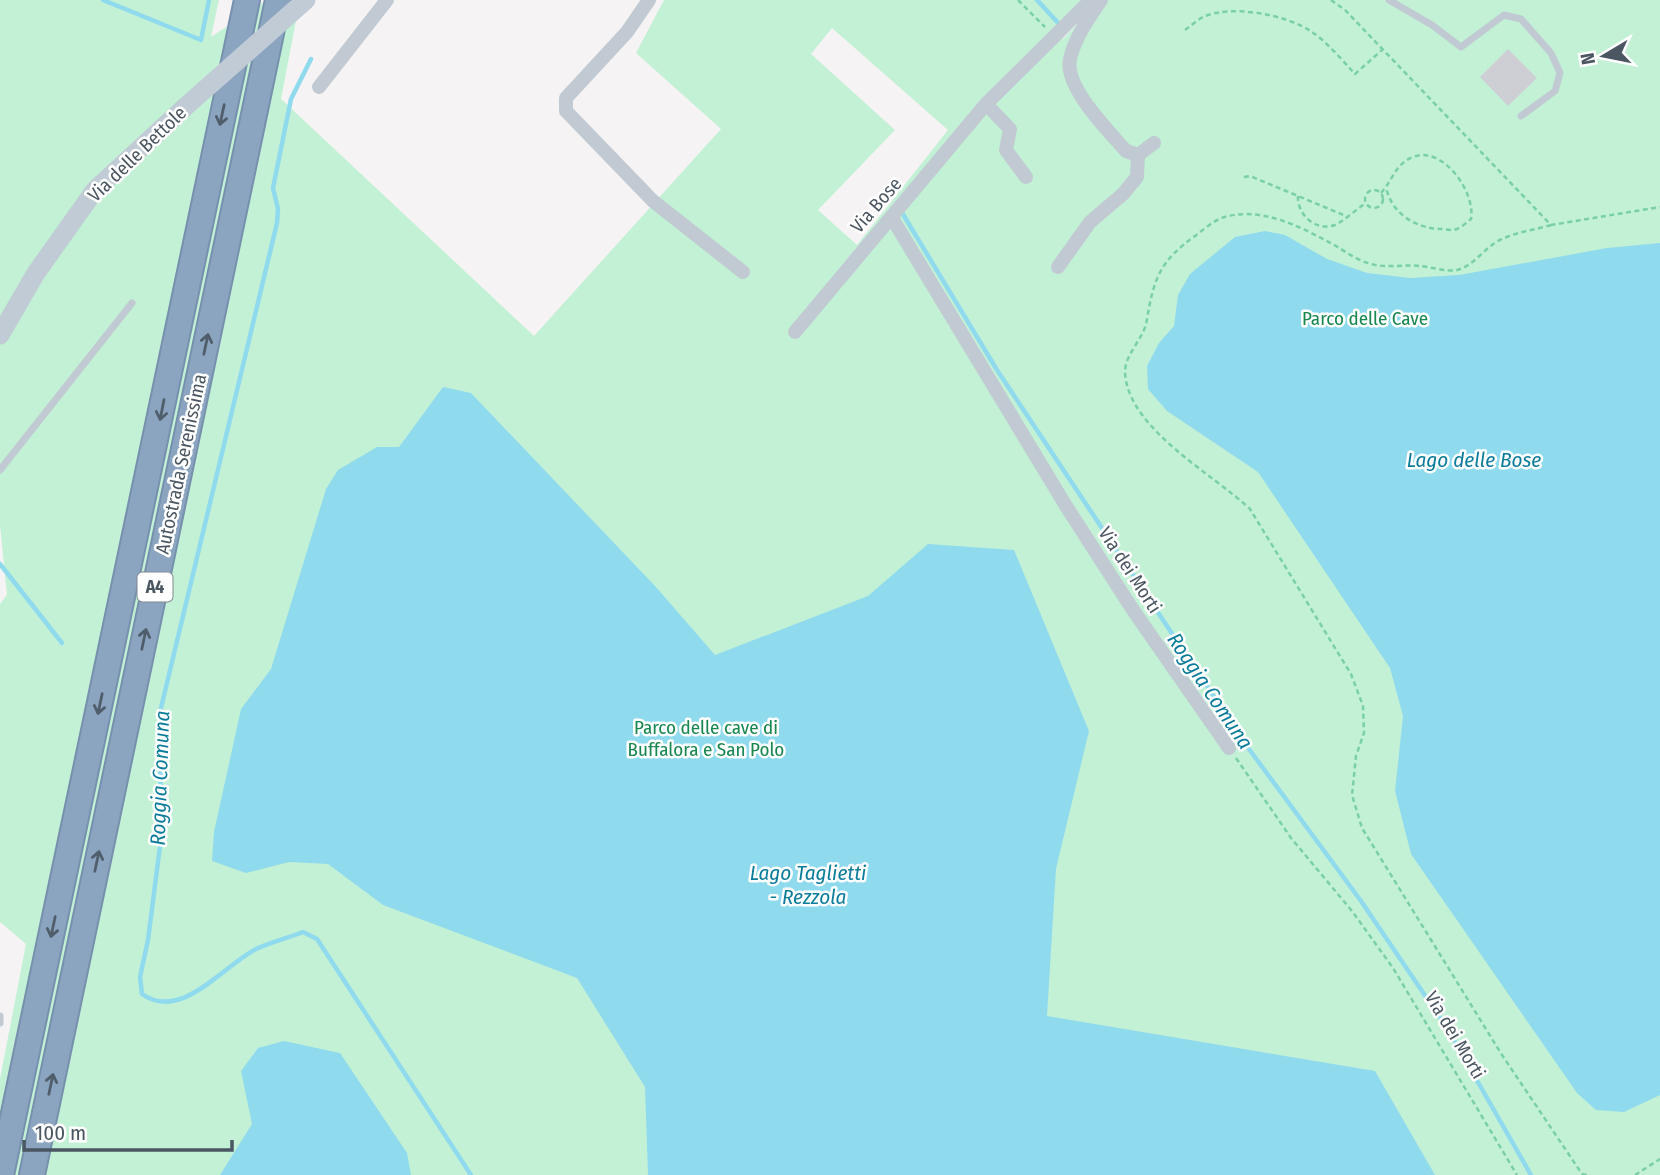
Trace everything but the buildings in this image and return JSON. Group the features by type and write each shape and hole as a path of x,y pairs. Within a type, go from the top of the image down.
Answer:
{"highway":[{"name":"Autostrada Serenissima","path":"1,1175 247,0"},
{"name":"Autostrada Serenissima","path":"32,1175 278,0"}],"main road":[{"name":"Via delle Bettole","path":"1,329 57,242 95,190 125,160 306,0"}],"street":[{"path":"319,87 387,0"},
{"path":"649,0 627,32 566,98 566,111 653,201 743,272"},
{"name":"Via Bose","path":"795,332 986,104 1091,0"},
{"path":"1101,0 1079,33 1069,61 1073,80 1076,89 1126,151 1138,155"},
{"path":"986,104 1010,129 1006,150 1026,177"},
{"path":"1138,155 1154,143"},
{"path":"1058,267 1090,222 1123,194 1137,177 1138,155"},
{"name":"Via dei Morti","path":"892,218 1066,506 1133,610 1229,748"}],"lane":[{"path":"1389,0 1432,25 1461,47 1504,15 1521,19 1551,53 1560,73 1555,91 1521,116"},
{"path":"0,470 132,303"},
{"path":"0,1016 0,1023"}],"path":[{"path":"1018,0 1054,35"},
{"path":"1331,0 1345,10 1551,225"},
{"path":"1185,30 1203,17 1219,13 1271,14 1295,22 1314,34 1356,74 1382,49"},
{"path":"1381,192 1401,164 1412,157 1432,155 1443,161 1456,175 1473,211 1471,219 1456,230 1433,229 1412,223 1401,215 1393,204 1386,187"},
{"path":"1244,177 1250,176 1346,216"},
{"path":"1298,196 1298,206 1302,214 1313,223 1325,227 1337,225 1366,203 1368,192 1381,192"},
{"path":"1381,192 1383,201"},
{"path":"1383,201 1393,204"},
{"path":"1366,203 1377,208 1383,201"},
{"path":"1587,1175 1582,1174 1576,1166 1502,1055 1362,828 1352,795 1356,756 1364,733 1363,706 1351,674 1250,509 1229,489 1184,457 1154,428 1133,403 1125,371 1134,345 1147,325 1156,275 1185,243 1219,219 1241,214 1269,216 1294,225 1365,262 1381,267 1408,265 1456,271 1500,240 1551,225 1660,207"},
{"name":"Via dei Morti","path":"1229,748 1291,838 1352,911 1393,968 1517,1175"},
{"path":"1630,1175 1660,1158"}],"green space":[{"name":"Parco delle cave di Buffalora e San Polo","path":"0,0 219,0 211,37 267,0 300,0 281,99 534,336 721,129 636,53 664,0 1088,0 1052,41 1064,38 1100,0 1660,0 1660,1175 0,1175 0,1079 26,944 0,922 0,604 7,595 0,525","holes":["832,28 948,130 857,245 818,210 895,130 811,54"]}],"water":[{"name":"Lago delle Bose","path":"1265,231 1285,235 1327,259 1367,273 1410,278 1459,275 1607,248 1660,243 1660,1095 1624,1112 1596,1110 1577,1093 1411,854 1395,791 1403,716 1390,668 1258,472 1167,411 1148,389 1147,366 1159,343 1174,326 1178,295 1190,274 1235,237"},
{"name":"Lago Taglietti - Rezzola","path":"443,387 471,393 656,587 715,655 868,596 928,544 1014,550 1089,731 1056,869 1047,1016 1375,1071 1435,1175 648,1175 645,1087 577,978 383,905 328,864 289,862 246,873 212,861 214,832 241,709 271,669 326,489 338,470 377,447 399,447"},
{"path":"284,1041 340,1053 407,1153 411,1175 220,1175 252,1124 241,1071 258,1048"}],"waterway":[{"name":"Roggia Comuna","path":"103,0 201,40 209,0"},
{"name":"Roggia Comuna","path":"1037,0 1060,25"},
{"name":"Roggia Comuna","path":"311,59 291,99 273,188 278,209 277,223 161,708 160,846 148,940 140,977 142,994 157,1001 187,997 256,949 303,932 317,939 471,1175"},
{"name":"Roggia Comuna","path":"901,211 997,370 1246,745 1361,901 1447,1028 1531,1175"},
{"name":"Roggia Comuna","path":"0,564 62,643"}],"park label":[{"name":"Parco delle Cave","path":"1365,318"}]}
